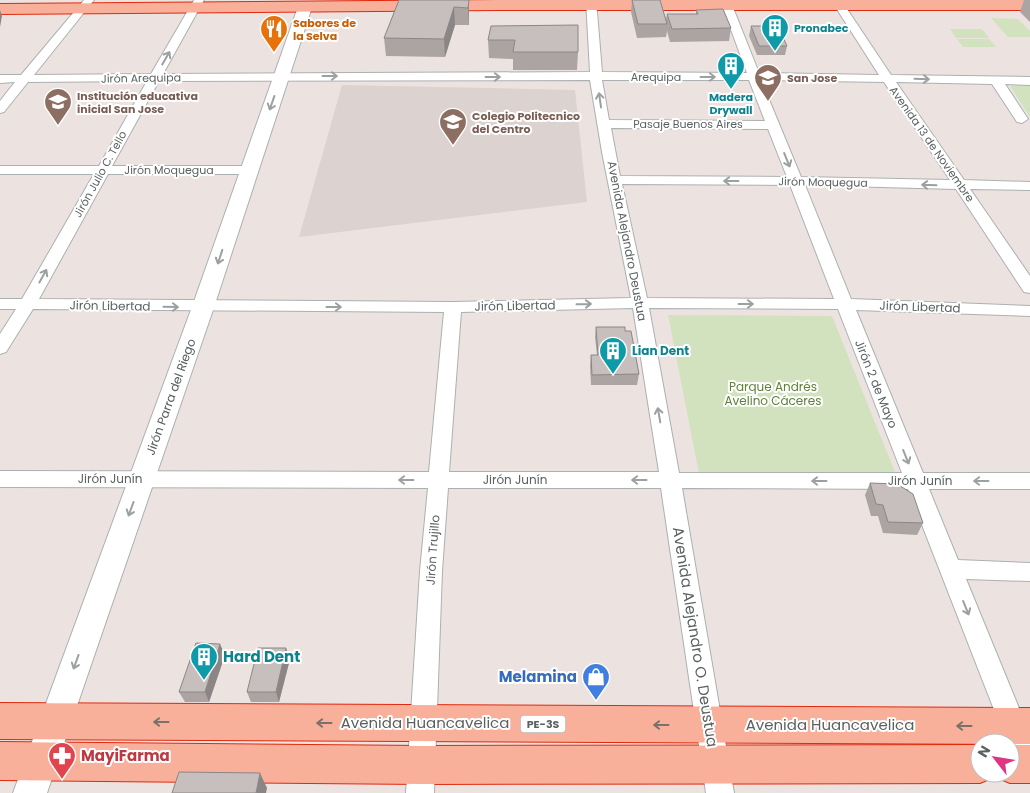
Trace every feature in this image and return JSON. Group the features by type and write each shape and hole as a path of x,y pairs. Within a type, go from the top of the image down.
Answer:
{"highway":[{"path":"0,9 86,4 499,2 837,2 1030,5"},
{"name":"Avenida Huancavelica","path":"0,721 1022,726"},
{"path":"0,761 35,777 421,779 717,779 970,765"}],"street":[{"name":"Avenida Alejandro Deustua","path":"591,2 597,77 604,124 640,303 670,480"},
{"name":"Avenida 13 de Noviembre","path":"837,2 1030,288"},
{"name":"Jirón 2 de Mayo","path":"726,3 950,568 1022,726 1025,765"},
{"path":"0,109 86,4"},
{"name":"Jirón Julio C. Tello","path":"0,348 27,305 197,4"},
{"name":"Jirón Parra del Riego","path":"35,777 203,307 306,4"},
{"name":"Arequipa","path":"281,76 886,77 997,82 1030,81"},
{"name":"Jirón Arequipa","path":"0,79 281,76"},
{"path":"997,82 1022,119"},
{"name":"Pasaje Buenos Aires","path":"604,124 773,125"},
{"name":"Jirón Moquegua","path":"0,170 249,170"},
{"name":"Jirón Moquegua","path":"615,180 795,181 1030,186"},
{"name":"Jirón Libertad","path":"0,304 203,307 452,307 640,303 845,304 1030,311"},
{"name":"Jirón Trujillo","path":"421,779 437,480 452,307"},
{"name":"Jirón Junín","path":"0,478 1030,481"},
{"name":"Avenida Alejandro O. Deustua","path":"670,480 717,779"},
{"path":"950,568 1030,572"}],"shaded area":[{"name":"Colegio Politecnico del Centro","path":"342,85 575,90 587,202 299,237"}],"green space":[{"path":"991,18 1018,19 1030,31 1030,37 1008,37"},
{"path":"950,29 982,29 989,38 956,38"},
{"path":"957,39 989,39 996,47 963,47"},
{"path":"1030,85 1030,117 1010,86"},
{"name":"Parque Andrés Avelino Cáceres","path":"668,315 832,316 895,472 699,474"}],"building":[{"path":"399,0 469,0 468,8 454,7 444,39 384,38"},
{"path":"632,0 660,0 667,24 638,24"},
{"path":"723,9 731,28 672,29 667,14 698,14 696,10"},
{"path":"578,25 578,52 513,52 515,40 488,40 491,26"},
{"path":"751,26 778,26 787,46 759,46"},
{"path":"596,327 625,327 625,331 631,331 639,374 592,375 591,355 598,355"},
{"path":"870,483 897,484 913,494 923,523 888,522 883,505 876,504"},
{"path":"196,643 220,644 205,692 179,692"},
{"path":"258,648 286,648 276,692 247,692"},
{"path":"179,772 260,773 256,793 172,793"}],"place":[{"name":"Pronabec","path":"775,52"},
{"name":"Sabores de la Selva","path":"274,53"},
{"name":"Madera Drywall","path":"731,90"},
{"name":"San Jose","path":"768,102"},
{"name":"Institución educativa inicial San Jose","path":"58,126"},
{"name":"Colegio Politecnico del Centro","path":"453,146"},
{"name":"Lian Dent","path":"613,375"},
{"name":"Hard Dent","path":"204,681"},
{"name":"Melamina","path":"596,701"},
{"name":"MayiFarma","path":"62,780"}]}
